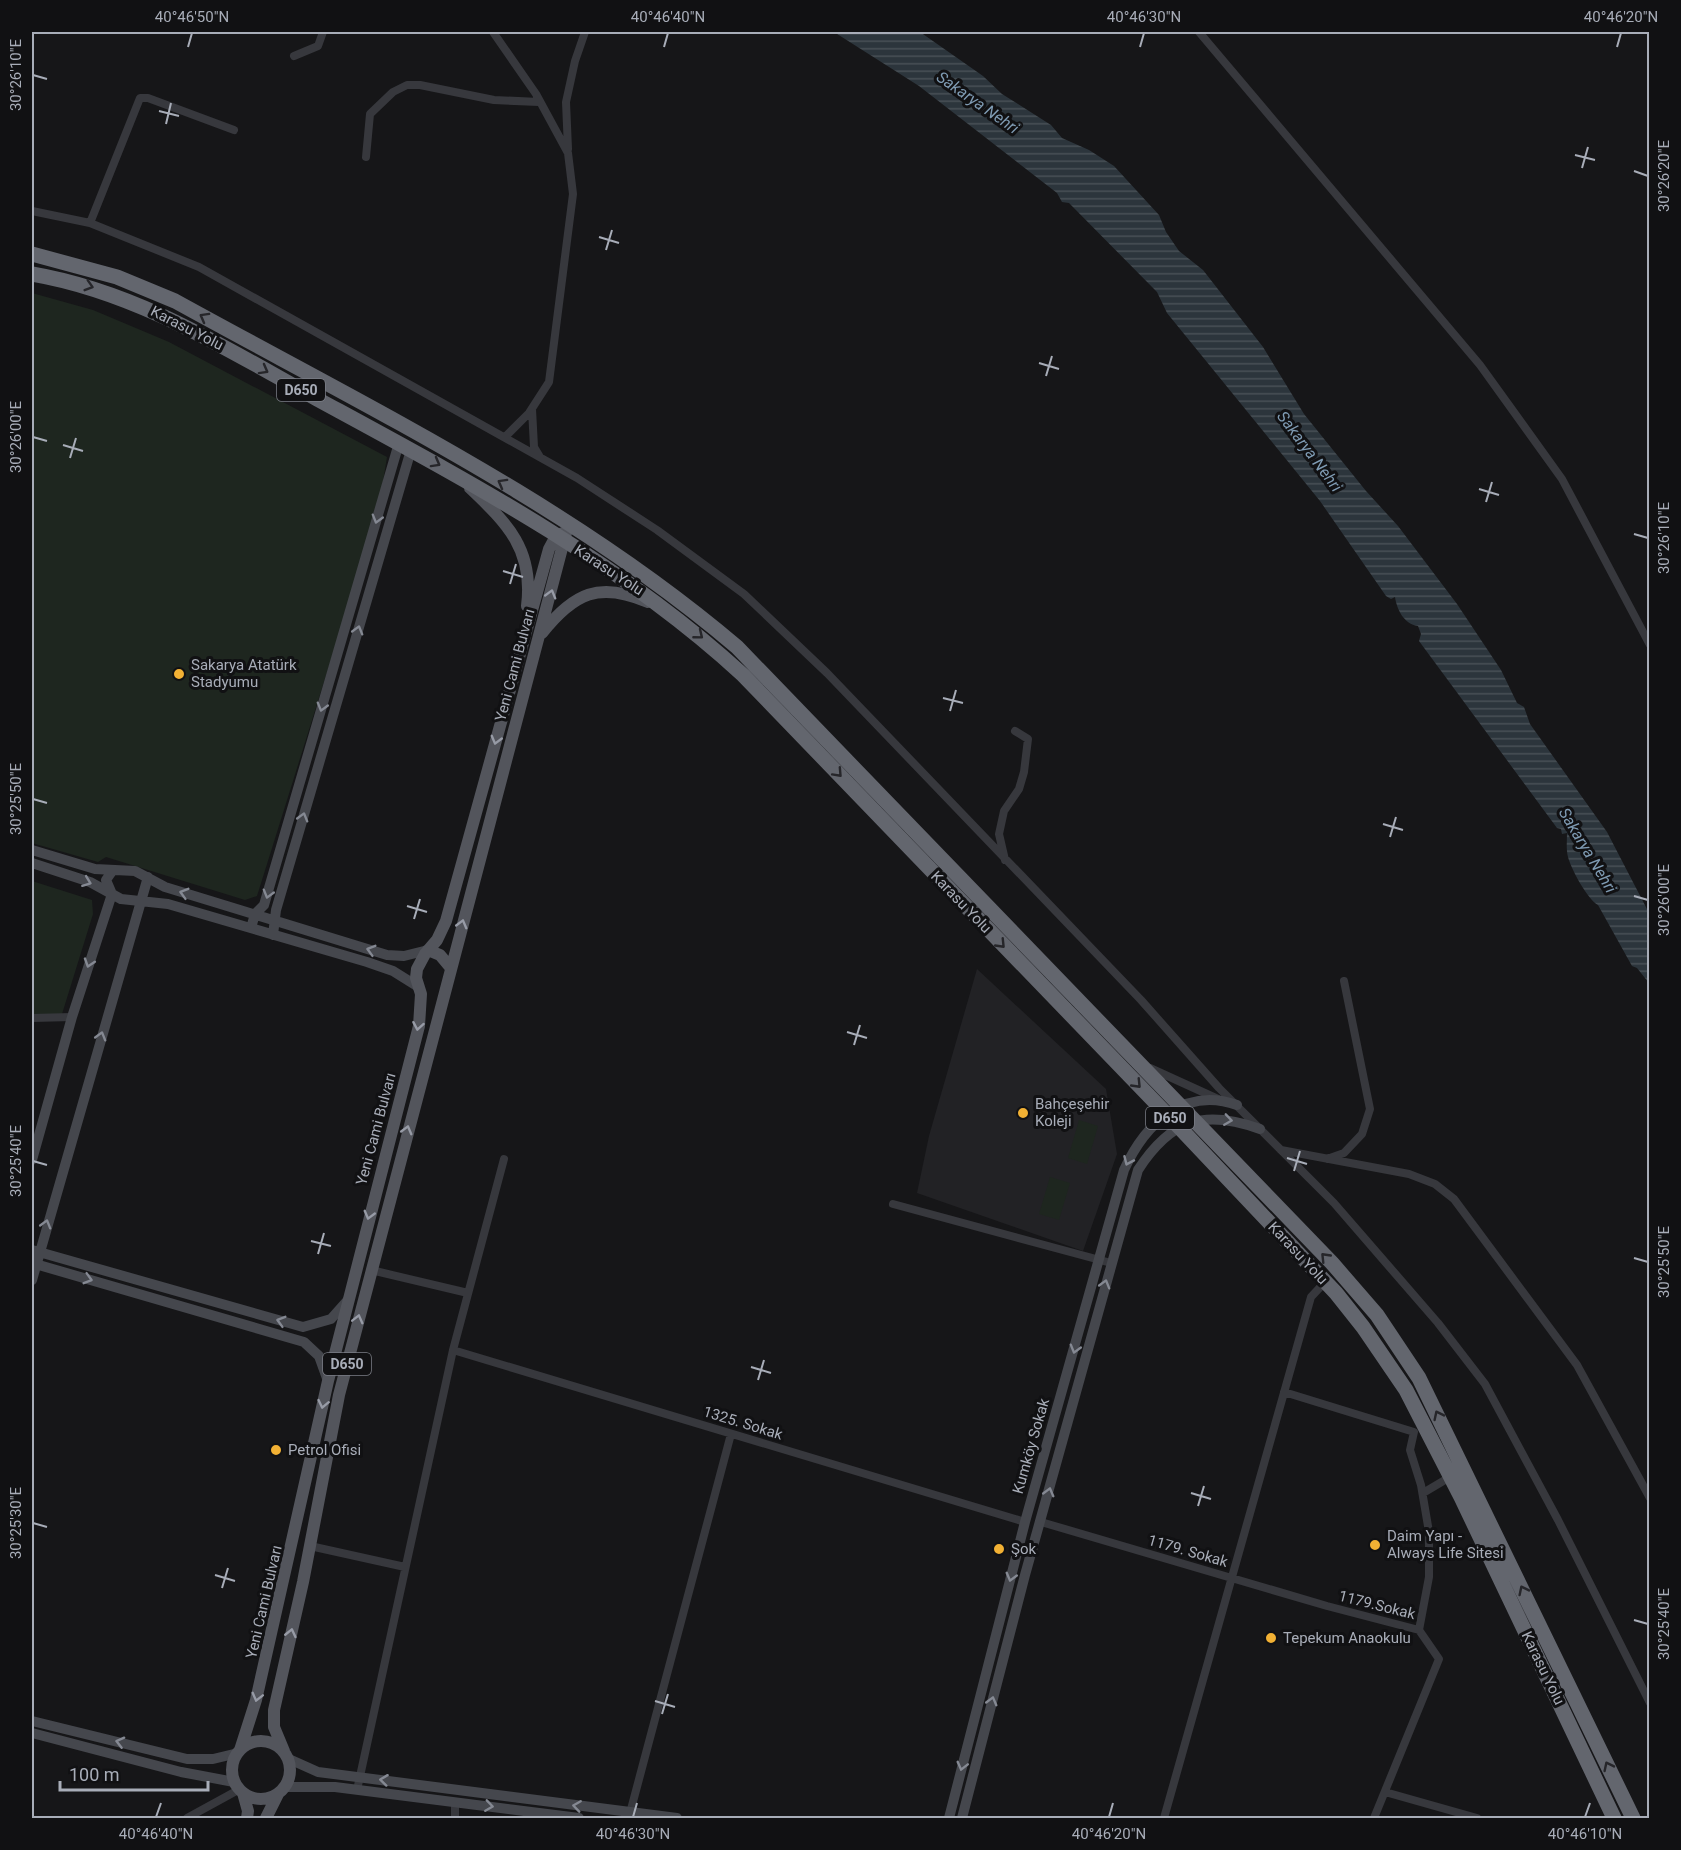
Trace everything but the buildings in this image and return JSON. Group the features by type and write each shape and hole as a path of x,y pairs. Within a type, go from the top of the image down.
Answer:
{"highway":[{"name":"Karasu Yolu","path":"32,254 117,277 175,301 554,512 691,607 737,647 1182,1106 1377,1315 1419,1378 1633,1818"},
{"name":"Karasu Yolu","path":"32,274 75,282 148,308 182,324 457,474 562,536 631,583 672,613 743,675 1326,1282 1375,1345 1406,1390 1417,1426 1450,1477 1614,1818"}],"main road":[{"path":"457,474 503,519 516,537 525,562 529,586 522,643"},
{"name":"D650","path":"554,512 562,536"},
{"path":"562,536 581,530"},
{"name":"Yeni Cami Bulvarı","path":"286,1755 274,1727 274,1710 310,1546 339,1395 538,638 562,536"},
{"name":"Yeni Cami Bulvarı","path":"239,1751 256,1700 328,1381 419,1026 421,994 417,986 417,969 437,940 446,921 549,549 562,536"},
{"path":"538,638 560,610 587,594 604,591 624,592 672,613"},
{"path":"428,950 440,955 450,967"},
{"path":"417,986 430,993 442,988 447,980"},
{"path":"247,1818 232,1767 239,1751 247,1744 267,1741 286,1755 289,1779 266,1818"},
{"path":"239,1788 260,1799 282,1791"}],"street":[{"path":"294,56 318,46 323,32"},
{"path":"493,32 539,102 568,153"},
{"path":"505,437 532,408 549,382 573,194 568,153 566,102 575,61 585,32"},
{"path":"1199,32 1480,365 1562,479 1650,645"},
{"path":"366,157 370,114 393,92 407,85 420,85 494,100 539,102"},
{"path":"90,223 140,98 148,98 234,130"},
{"path":"32,211 90,223 199,267 540,457 657,530 744,594 827,673 1141,1000 1219,1088 1334,1203 1438,1323 1485,1384 1558,1520 1650,1703"},
{"path":"532,408 534,447 540,457"},
{"path":"251,928 255,915 264,905 405,446"},
{"path":"273,935 276,910 405,446"},
{"path":"1006,860 999,834 1004,811 1019,789 1024,772 1028,739 1015,731"},
{"path":"32,850 95,869 135,871 165,887 387,955 404,956 428,950"},
{"path":"32,863 90,882 112,894 140,902 168,904 393,971 417,986"},
{"path":"32,1160 72,1017 112,894 106,880 113,870"},
{"path":"32,1280 35,1251 148,877"},
{"path":"1327,1159 1344,1153 1362,1134 1370,1109 1344,981"},
{"path":"32,1018 72,1017"},
{"path":"1140,1063 1163,1076 1237,1105"},
{"name":"Kumköy Sokak","path":"949,1818 1025,1522 1124,1170 1133,1150 1148,1130 1166,1115 1201,1099 1218,1098"},
{"path":"1195,1120 1217,1118 1260,1129"},
{"name":"Kumköy Sokak","path":"962,1818 1138,1170 1160,1143 1179,1127 1195,1120"},
{"path":"1281,1150 1409,1174 1435,1184 1455,1199 1577,1365 1650,1498"},
{"path":"357,1790 453,1350 504,1159"},
{"path":"893,1204 1111,1263"},
{"path":"35,1251 303,1327 331,1319 349,1298"},
{"path":"34,1263 304,1342 319,1356 328,1381"},
{"path":"371,1270 468,1293"},
{"path":"1164,1818 1311,1298 1326,1282"},
{"name":"1325. Sokak","path":"453,1350 1025,1522"},
{"path":"1284,1392 1398,1427 1417,1426"},
{"name":"1179.Sokak","path":"1327,1606 1419,1630 1429,1577 1429,1532 1423,1493 1410,1450 1417,1426"},
{"path":"630,1813 731,1434"},
{"path":"1423,1493 1450,1477"},
{"name":"1179. Sokak","path":"1041,1522 1327,1606"},
{"path":"310,1546 405,1567"},
{"path":"1374,1818 1439,1659 1419,1630"},
{"path":"32,1721 187,1759 213,1759 239,1751"},
{"path":"32,1733 239,1788"},
{"path":"286,1755 318,1772 677,1818"},
{"path":"282,1791 305,1786 357,1790 579,1818"},
{"path":"187,1818 239,1788"},
{"path":"1384,1792 1477,1818"},
{"path":"455,1802 455,1818"}],"shaded area":[{"name":"Sakarya Atatürk Stadyumu","path":"32,293 93,310 169,342 387,457 379,506 257,896 245,900 106,857 98,862 32,843"},
{"path":"32,881 92,900 93,914 62,1014 32,1015"},
{"name":"Bahçeşehir Koleji","path":"977,969 1106,1089 1117,1154 1083,1251 917,1193 929,1136"},
{"path":"1079,1120 1098,1126 1087,1164 1068,1158"},
{"path":"1050,1177 1070,1183 1059,1220 1039,1214"}],"water":[{"name":"Sakarya Nehri","path":"834,32 920,32 983,76 1002,94 1051,125 1062,138 1089,150 1114,166 1159,215 1166,232 1179,251 1203,270 1263,347 1304,414 1366,491 1398,526 1457,604 1501,670 1517,703 1524,707 1530,724 1607,832 1649,913 1649,983 1637,968 1632,966 1598,905 1585,891 1576,876 1568,857 1567,833 1562,834 1561,829 1557,828 1419,641 1421,634 1418,626 1413,625 1402,616 1395,597 1391,599 1386,596 1320,501 1167,313 1157,292 1069,203 1062,202 1057,193 919,86"}],"place":[{"name":"Sakarya Atatürk Stadyumu","path":"179,674"},
{"name":"Bahçeşehir Koleji","path":"1023,1113"},
{"name":"Petrol Ofisi","path":"276,1450"},
{"name":"Daim Yapı - Always Life Sitesi","path":"1375,1545"},
{"name":"Şok","path":"999,1549"},
{"name":"Tepekum Anaokulu","path":"1271,1638"}]}
